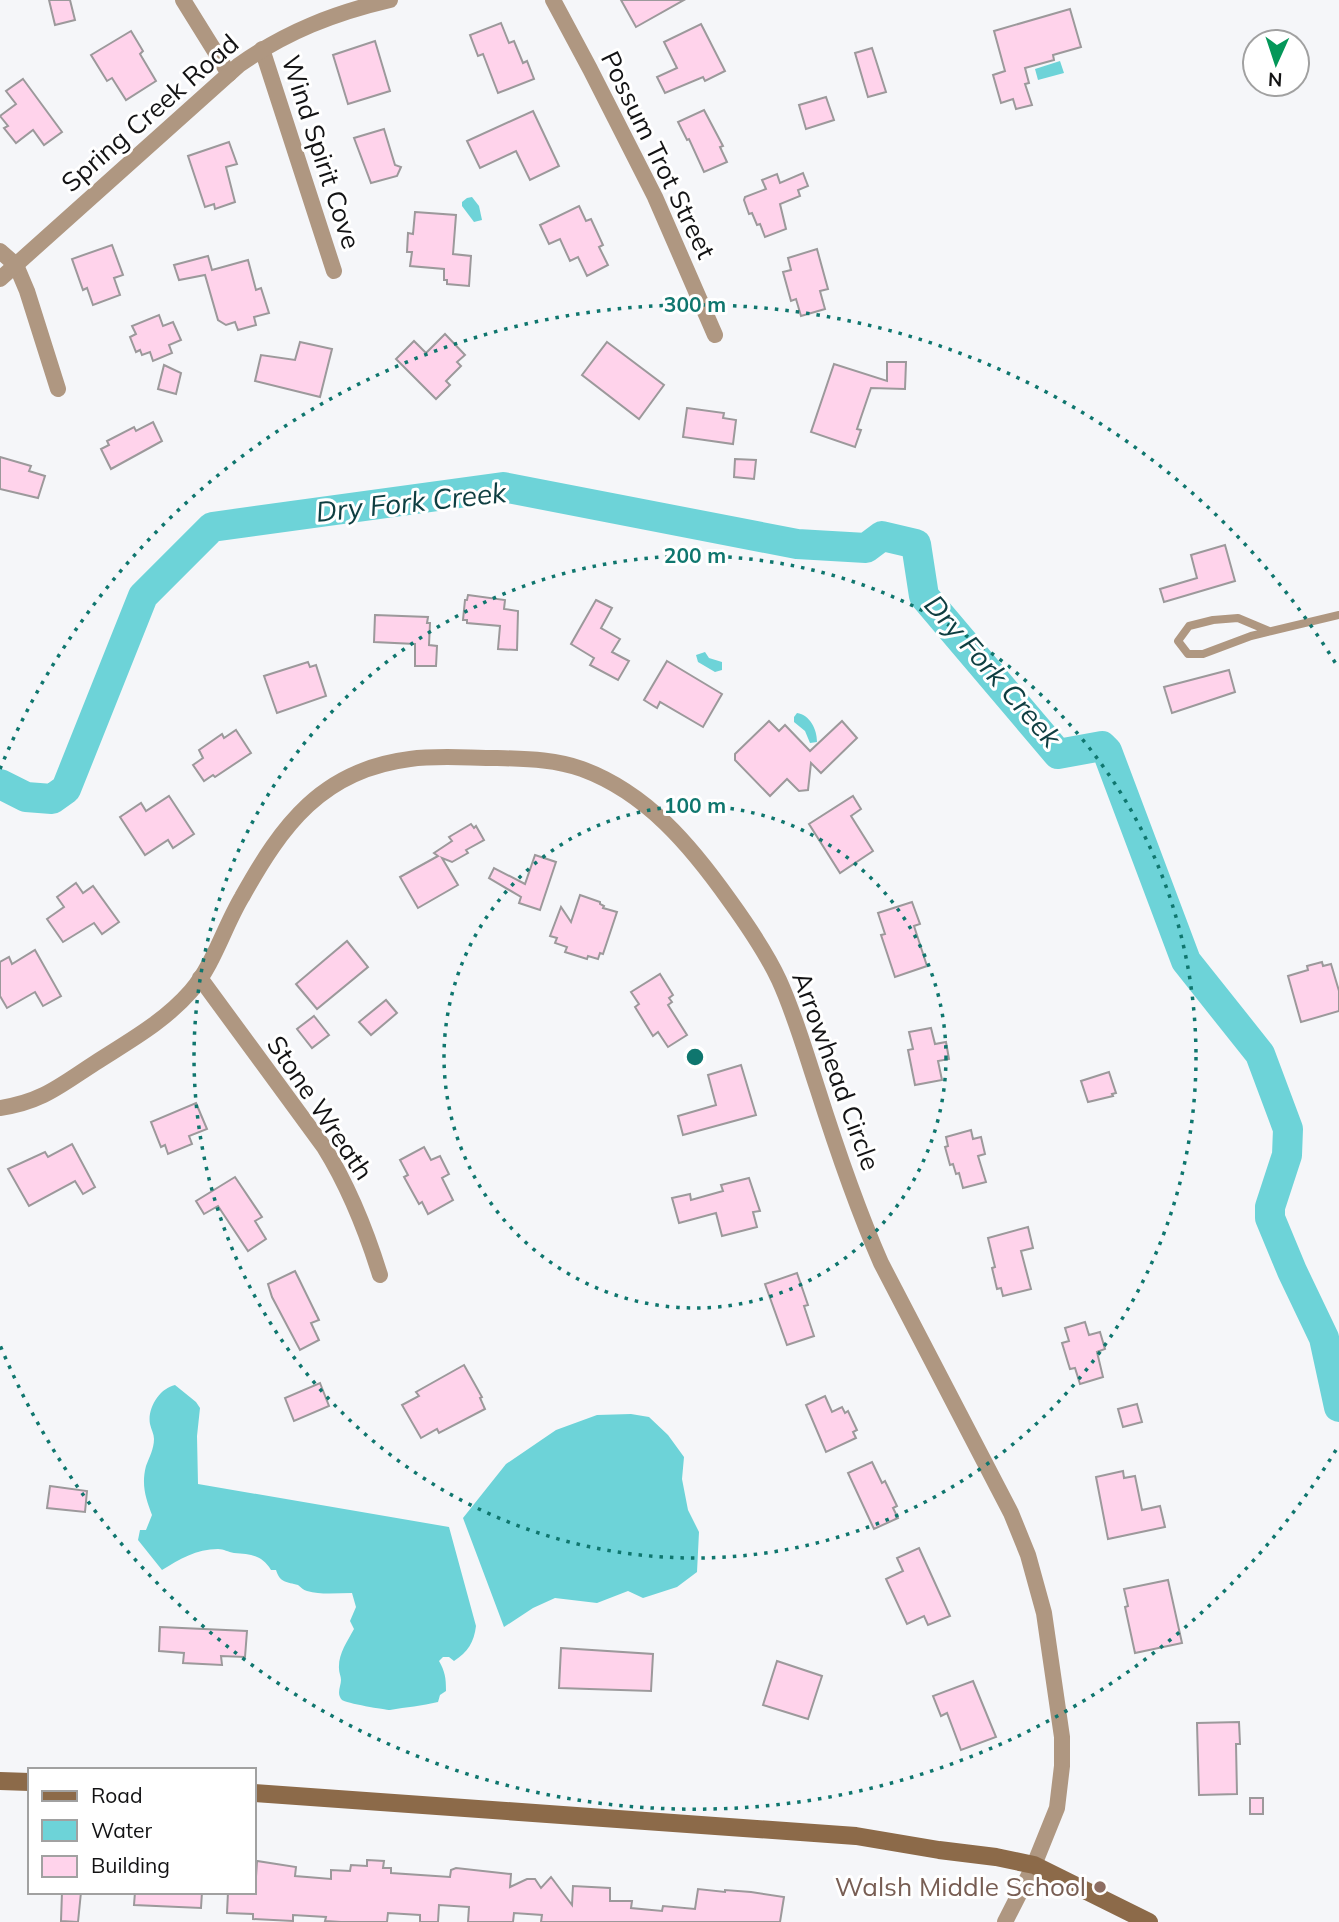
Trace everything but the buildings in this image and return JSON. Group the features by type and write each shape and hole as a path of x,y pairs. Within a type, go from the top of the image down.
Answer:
{"main road":[{"path":"0,1781 28,1782"},
{"path":"256,1793 856,1836 996,1857 1034,1866 1149,1922"}],"street":[{"path":"183,0 229,74"},
{"name":"Spring Creek Road","path":"0,279 229,74 262,49 332,15 390,0"},
{"name":"Possum Trot Street","path":"552,0 655,197 715,335"},
{"name":"Wind Spirit Cove","path":"262,49 334,271"},
{"path":"0,251 16,265 27,291 58,390"},
{"name":"Arrowhead Circle","path":"0,1108 24,1105 52,1093 173,1010 200,978 241,898 264,860 306,805 335,783 382,764 435,757 553,761 607,780 664,820 702,861 757,939 778,979 796,1021 863,1222 888,1276 1011,1513 1028,1555 1044,1613 1062,1737 1062,1766 1057,1808 1034,1866 1005,1922"},
{"name":"Stone Wreath","path":"200,978 340,1172 380,1275"}],"lane":[{"path":"1269,631 1238,618 1213,620 1189,626 1178,641 1188,654 1203,654 1269,631 1339,615"}],"water":[{"path":"1060,61 1064,73 1038,80 1035,69"},
{"path":"472,197 479,206 482,220 474,222 462,206 462,202"},
{"path":"705,652 709,658 722,662 722,670 715,672 698,662 696,655"},
{"path":"797,713 812,723 817,742 810,743 805,731 794,722"},
{"path":"175,1385 200,1408 197,1436 198,1484 449,1527 476,1626 472,1642 463,1654 454,1661 443,1657 439,1661 445,1675 446,1691 440,1695 438,1702 390,1710 340,1698 340,1658 354,1629 350,1621 356,1607 352,1593 306,1591 298,1585 282,1580 276,1570 271,1570 260,1558 220,1549 195,1553 162,1570 138,1540 140,1530 146,1530 152,1515 144,1486 146,1466 154,1443 150,1424 151,1412 160,1394"},
{"path":"631,1414 649,1417 668,1435 684,1457 682,1479 688,1510 699,1532 697,1572 677,1587 643,1598 628,1591 597,1603 555,1598 533,1608 504,1627 463,1518 506,1464 556,1430 597,1415"}],"waterway":[{"name":"Dry Fork Creek","path":"0,784 26,797 52,799 66,789 143,596 212,527 503,487 797,544 866,548 882,536 916,544 924,596 1058,754 1102,746 1107,751 1186,961 1260,1054 1288,1129 1287,1155 1270,1207 1270,1218 1324,1338 1339,1407"}],"place":[{"name":"Walsh Middle School","path":"1100,1887"}]}
